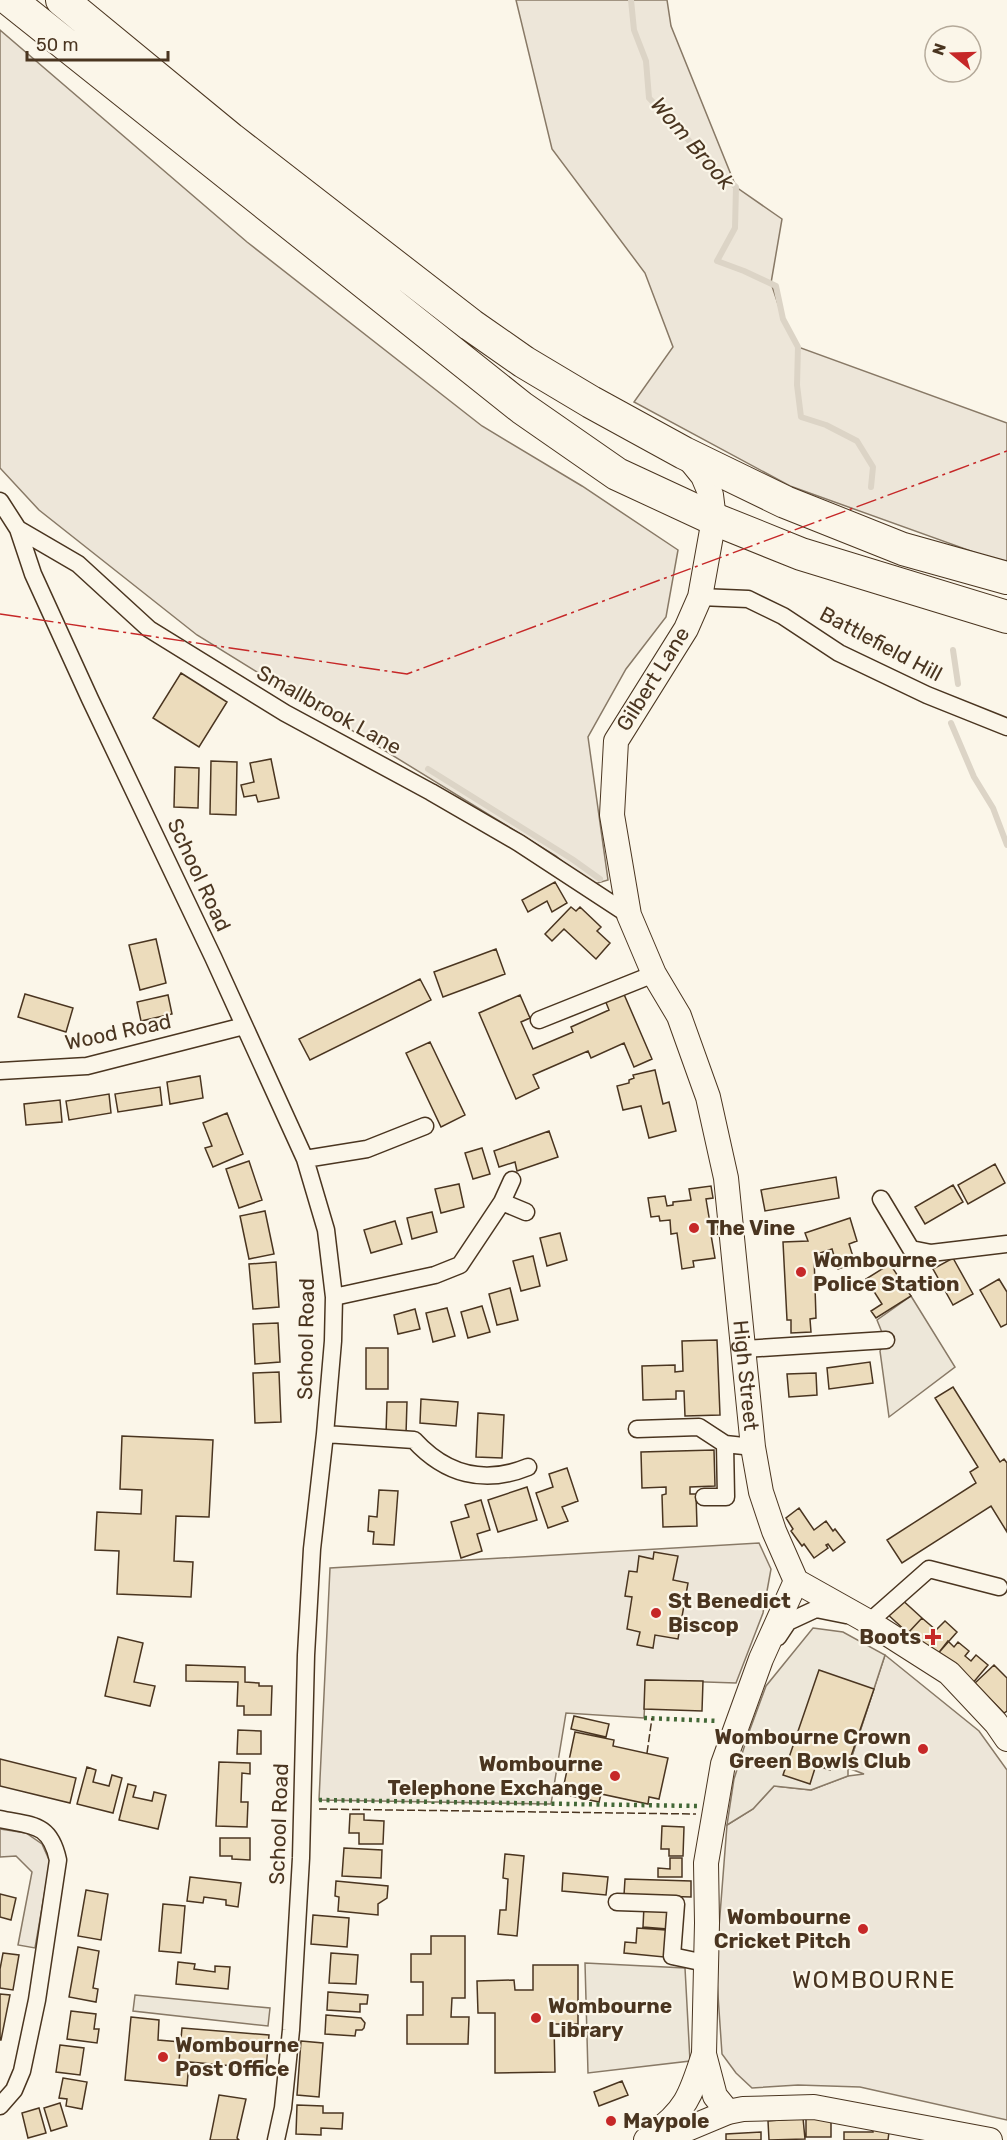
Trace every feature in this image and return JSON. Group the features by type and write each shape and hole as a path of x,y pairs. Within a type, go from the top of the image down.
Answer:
{"highway":[{"path":"10,0 522,408 617,474 714,519 801,554 1007,616"},
{"path":"62,0 231,139 471,325 524,363 684,453 785,502 903,549 1007,578"}],"street":[{"name":"Gilbert Lane","path":"629,915 612,815 615,741 686,629 700,597 714,519 711,495 703,476 684,453"},
{"name":"School Road","path":"0,501 18,529 38,584 305,1159 326,1230 334,1297 333,1341 312,1549 306,1655 301,1858 291,2030 283,2108 276,2140"},
{"name":"Smallbrook Lane","path":"18,529 78,564 149,629 285,713 519,843 629,915"},
{"name":"Battlefield Hill","path":"700,597 748,599 783,616 839,652 927,695 1005,729"},
{"name":"High Street","path":"629,915 654,974 679,1016 708,1097 726,1178 753,1447 761,1492 774,1531 796,1581"},
{"path":"539,1020 654,974"},
{"name":"Wood Road","path":"0,1071 87,1066 244,1026"},
{"path":"305,1159 367,1149 425,1126"},
{"path":"334,1297 435,1275 460,1265 502,1202 512,1180"},
{"path":"881,1199 911,1250 940,1252 1007,1244"},
{"path":"502,1202 526,1212"},
{"path":"744,1348 885,1340"},
{"path":"637,1429 699,1427 725,1444 753,1447"},
{"path":"325,1434 414,1440 426,1453 448,1466 472,1475 510,1474 528,1467"},
{"path":"704,1497 726,1497 725,1444"},
{"path":"865,1620 929,1569 999,1587"},
{"path":"728,2112 715,2096 704,2054 706,1863 723,1764 761,1659 796,1581 865,1620 948,1674 1003,1727"},
{"path":"761,1659 788,1622 816,1609 865,1620"},
{"path":"0,1819 36,1827 46,1832 54,1843 58,1860 36,2000 22,2071 14,2090 0,2106"},
{"path":"616,1902 676,1904 672,1956 705,1963"},
{"path":"646,2140 673,2120 692,2093 704,2054"},
{"path":"646,2140 680,2132 728,2112 743,2109 814,2107 990,2140"}],"shaded area":[{"path":"516,0 667,0 671,26 736,187 782,219 771,283 783,319 798,347 1007,423 1007,564 790,486 634,402 673,347 645,273 552,149"},
{"path":"0,30 247,242 482,426 582,486 678,550 666,617 626,669 588,737 608,880 591,885 556,856 197,635 39,510 0,468"},
{"path":"911,1296 955,1367 889,1417 880,1351 885,1340 877,1320"},
{"path":"759,1543 771,1569 763,1613 736,1683 646,1680 644,1718 566,1713 551,1804 319,1800 330,1568"},
{"path":"813,1628 843,1632 885,1655 848,1768 848,1776 811,1790 774,1786 753,1809 727,1825 734,1779 766,1686"},
{"name":"Wombourne Cricket Pitch","path":"885,1655 979,1731 1007,1770 1007,2120 860,2087 798,2085 752,2088 736,2073 722,2054 716,1966 727,1825 753,1809 774,1786 811,1790 848,1776 864,1774 848,1768"},
{"path":"0,1829 26,1833 42,1844 50,1862 35,1948 18,1945 32,1872 16,1856 0,1857"},
{"path":"585,1963 685,1968 690,2061 588,2073"},
{"path":"135,1995 270,2008 268,2026 133,2011"}],"building":[{"path":"181,673 227,702 199,747 153,718"},
{"path":"271,759 279,798 258,802 256,795 244,797 241,785 254,782 250,763"},
{"path":"211,761 237,762 236,815 210,814"},
{"path":"175,767 199,768 198,808 174,807"},
{"path":"555,882 567,903 552,912 547,901 528,912 522,900"},
{"path":"571,907 576,911 580,907 601,927 597,931 610,943 596,959 564,929 552,941 545,934"},
{"path":"156,939 166,983 140,990 129,945"},
{"path":"496,949 505,974 443,997 434,972"},
{"path":"420,979 431,1000 310,1060 299,1039"},
{"path":"623,992 652,1059 634,1067 624,1043 591,1058 588,1051 533,1075 539,1088 516,1099 479,1013 520,995 530,1018 521,1022 533,1049 573,1032 571,1027 609,1010 605,1000"},
{"path":"25,994 73,1008 66,1032 18,1017"},
{"path":"168,995 172,1014 141,1021 137,1002"},
{"path":"430,1042 465,1115 441,1127 406,1053"},
{"path":"655,1070 663,1104 669,1102 676,1131 649,1138 641,1106 623,1110 617,1086 629,1083 629,1080 634,1078 633,1075"},
{"path":"200,1076 203,1098 170,1104 167,1082"},
{"path":"160,1087 162,1105 118,1112 115,1094"},
{"path":"109,1094 111,1113 69,1120 66,1101"},
{"path":"60,1100 62,1122 26,1125 24,1104"},
{"path":"227,1113 243,1154 213,1167 205,1148 212,1146 203,1123"},
{"path":"549,1131 558,1157 517,1171 515,1162 499,1167 494,1151"},
{"path":"482,1148 490,1174 473,1179 465,1153"},
{"path":"249,1161 262,1200 239,1208 226,1169"},
{"path":"995,1164 1005,1183 968,1204 958,1185"},
{"path":"836,1177 839,1198 765,1211 761,1190"},
{"path":"459,1184 464,1207 441,1213 435,1189"},
{"path":"953,1185 963,1202 925,1224 915,1207"},
{"name":"The Vine","path":"711,1186 713,1198 706,1199 710,1223 717,1222 719,1234 711,1235 715,1258 693,1261 694,1267 682,1269 677,1233 671,1234 670,1220 660,1221 659,1216 651,1217 648,1198 665,1196 667,1206 673,1205 673,1202 691,1200 689,1189"},
{"path":"265,1211 274,1254 249,1259 240,1216"},
{"path":"432,1212 437,1232 412,1239 407,1218"},
{"path":"850,1218 857,1241 849,1244 855,1263 838,1269 832,1249 814,1255 816,1318 810,1319 811,1332 791,1333 791,1320 787,1320 783,1242 808,1241 805,1233"},
{"path":"395,1221 402,1244 371,1253 364,1230"},
{"path":"560,1233 567,1260 547,1266 540,1238"},
{"path":"533,1256 540,1286 521,1291 513,1261"},
{"path":"953,1258 973,1294 953,1305 933,1269"},
{"path":"276,1262 279,1307 253,1309 249,1264"},
{"path":"890,1264 911,1296 876,1318 871,1311 882,1304 866,1279"},
{"path":"999,1279 1007,1292 1007,1324 1001,1327 980,1290"},
{"path":"510,1288 518,1320 497,1325 489,1294"},
{"path":"482,1306 490,1332 468,1338 461,1312"},
{"path":"447,1308 455,1336 433,1342 426,1313"},
{"path":"415,1309 420,1329 398,1334 394,1315"},
{"path":"278,1323 280,1362 255,1364 253,1324"},
{"path":"717,1340 720,1415 685,1416 684,1391 676,1391 676,1399 643,1400 642,1366 675,1365 675,1372 683,1371 682,1341"},
{"path":"366,1348 388,1348 388,1389 366,1389"},
{"path":"870,1362 873,1383 829,1389 827,1368"},
{"path":"279,1372 281,1422 255,1423 253,1373"},
{"path":"816,1373 817,1395 789,1397 787,1374"},
{"path":"953,1387 1000,1462 1004,1459 1007,1463 1007,1532 991,1506 902,1563 887,1540 976,1483 970,1472 978,1467 935,1398"},
{"path":"421,1399 458,1402 456,1426 420,1423"},
{"path":"387,1402 407,1402 406,1434 386,1434"},
{"path":"478,1413 504,1415 502,1458 476,1457"},
{"path":"122,1436 213,1440 209,1517 176,1516 174,1561 193,1562 191,1597 117,1594 119,1551 95,1550 97,1512 141,1514 142,1490 120,1489"},
{"path":"714,1450 715,1486 690,1487 690,1494 696,1494 697,1526 663,1527 662,1495 666,1494 666,1487 642,1488 641,1452"},
{"path":"567,1468 578,1501 562,1507 568,1521 548,1528 536,1493 553,1487 549,1474"},
{"path":"527,1487 537,1520 498,1532 488,1500"},
{"path":"379,1490 398,1491 394,1545 373,1544 374,1532 368,1531 369,1516 377,1517"},
{"path":"481,1500 490,1530 477,1534 482,1551 461,1558 451,1522 469,1517 465,1505"},
{"path":"799,1508 814,1530 826,1521 845,1542 833,1551 828,1544 826,1545 828,1548 814,1558 791,1531 793,1529 786,1518"},
{"name":"St Benedict Biscop","path":"654,1552 678,1556 673,1580 688,1583 678,1639 655,1635 653,1648 637,1645 640,1632 627,1629 632,1597 625,1596 629,1571 637,1572 639,1556 653,1559"},
{"path":"899,1597 922,1618 908,1633 885,1612"},
{"name":"Boots","path":"922,1618 936,1630 945,1621 957,1632 935,1657 908,1633"},
{"path":"118,1637 143,1643 134,1682 155,1686 150,1706 105,1696"},
{"path":"948,1641 954,1647 958,1642 969,1651 965,1656 971,1661 976,1655 988,1665 972,1684 937,1655"},
{"path":"186,1665 245,1667 245,1682 259,1683 259,1686 272,1686 271,1715 244,1715 244,1706 237,1706 238,1682 186,1681"},
{"path":"994,1665 1007,1678 1007,1711 1004,1713 975,1683"},
{"path":"819,1670 874,1689 847,1768 832,1763 830,1770 816,1765 810,1784 783,1775"},
{"path":"645,1680 703,1681 702,1711 644,1709"},
{"path":"574,1716 609,1724 606,1737 571,1729"},
{"path":"238,1730 261,1731 261,1754 237,1754"},
{"name":"Wombourne Telephone Exchange","path":"575,1732 614,1740 613,1746 668,1758 659,1799 649,1797 648,1804 601,1794 599,1802 562,1794"},
{"path":"0,1759 76,1778 70,1803 0,1786"},
{"path":"219,1762 250,1763 250,1774 242,1773 241,1802 248,1802 247,1827 216,1826"},
{"path":"87,1767 96,1770 93,1782 109,1786 112,1775 122,1778 113,1813 77,1804"},
{"path":"128,1784 136,1786 133,1797 152,1801 154,1792 166,1795 158,1829 119,1820"},
{"path":"350,1814 364,1814 364,1820 384,1821 383,1844 359,1844 359,1833 349,1833"},
{"path":"662,1826 684,1827 683,1856 669,1856 669,1849 661,1849"},
{"path":"220,1838 250,1838 250,1860 220,1856"},
{"path":"344,1848 382,1850 381,1878 342,1876"},
{"path":"505,1854 524,1856 517,1936 498,1934 500,1910 506,1910 508,1879 503,1878"},
{"path":"670,1858 682,1858 682,1877 658,1877 658,1868 670,1869"},
{"path":"563,1873 608,1877 606,1895 562,1891"},
{"path":"190,1877 241,1883 238,1907 226,1905 226,1900 204,1897 203,1903 187,1901"},
{"path":"625,1879 691,1881 691,1897 624,1895"},
{"path":"336,1881 388,1886 387,1898 378,1904 378,1915 338,1911 339,1897 335,1896"},
{"path":"86,1890 108,1894 101,1940 78,1936"},
{"path":"0,1894 16,1898 11,1920 0,1917"},
{"path":"163,1904 185,1906 181,1953 159,1951"},
{"path":"644,1906 670,1908 668,1929 643,1927"},
{"path":"313,1915 349,1918 347,1947 311,1944"},
{"path":"637,1928 666,1930 664,1957 624,1953 625,1942 636,1943"},
{"path":"431,1936 465,1936 465,1998 452,1998 451,2017 469,2017 468,2044 407,2044 407,2015 423,2015 423,1982 411,1982 411,1954 431,1954"},
{"path":"78,1947 99,1951 93,1988 98,1989 96,2002 69,1997"},
{"path":"3,1953 19,1955 13,1990 0,1988"},
{"path":"331,1953 358,1955 356,1984 329,1983"},
{"path":"178,1962 195,1964 194,1969 215,1972 215,1966 230,1967 228,1989 176,1984"},
{"name":"Wombourne Library","path":"533,1965 578,1965 578,2024 554,2024 555,2072 495,2073 495,2013 478,2013 477,1981 514,1980 515,1990 533,1990"},
{"path":"328,1992 368,1995 367,2004 360,2004 360,2012 327,2010"},
{"path":"0,1994 10,1995 1,2040 0,2040"},
{"path":"71,2011 96,2014 94,2029 99,2029 97,2043 67,2039"},
{"path":"326,2015 361,2018 365,2023 364,2028 356,2030 355,2036 325,2034"},
{"path":"131,2017 159,2020 158,2040 181,2042 179,2061 189,2062 187,2086 125,2080"},
{"path":"182,2028 269,2035 266,2069 179,2061"},
{"path":"301,2041 323,2043 319,2097 297,2095"},
{"path":"60,2045 84,2048 80,2075 56,2072"},
{"path":"63,2078 87,2082 82,2109 66,2106 67,2099 59,2098"},
{"path":"622,2081 628,2095 599,2106 594,2092"},
{"path":"219,2095 246,2099 237,2138 239,2140 210,2140"},
{"path":"60,2103 67,2126 51,2131 44,2108"},
{"path":"297,2105 323,2106 323,2113 343,2113 342,2129 321,2128 321,2135 296,2134"},
{"path":"39,2108 46,2133 28,2138 22,2113"},
{"path":"803,2118 805,2139 769,2140 768,2121"},
{"path":"806,2118 831,2118 831,2137 806,2137"},
{"path":"873,2130 889,2132 888,2140 844,2140 844,2132 873,2132"},
{"path":"761,2132 761,2140 726,2140 726,2134"}],"waterway":[{"name":"Wom Brook","path":"631,0 634,30 646,61 649,98 705,159 736,187 735,228 717,261 776,286 783,319 798,347 797,385 801,417 826,425 857,441 873,467 871,487"},
{"name":"Wom Brook","path":"953,650 958,684"},
{"name":"Wom Brook","path":"951,723 974,777 993,808 1007,845"},
{"path":"428,769 600,879"}],"hedge":[{"path":"644,1718 718,1721"},
{"path":"319,1800 698,1806"}],"fence":[{"path":"647,1753 652,1718"},
{"path":"319,1809 696,1814"}],"power":[{"path":"0,614 407,674 1007,451"}],"place":[{"name":"The Vine","path":"694,1228"},
{"name":"Wombourne Police Station","path":"801,1272"},
{"name":"St Benedict Biscop","path":"656,1613"},
{"name":"Boots","path":"933,1637"},
{"name":"Wombourne Crown Green Bowls Club","path":"923,1749"},
{"name":"Wombourne Telephone Exchange","path":"615,1776"},
{"name":"Wombourne Cricket Pitch","path":"863,1929"},
{"name":"Wombourne Library","path":"536,2018"},
{"name":"Wombourne Post Office","path":"163,2057"},
{"name":"Maypole","path":"611,2121"}],"district":[{"name":"WOMBOURNE","path":"874,1980"}]}
